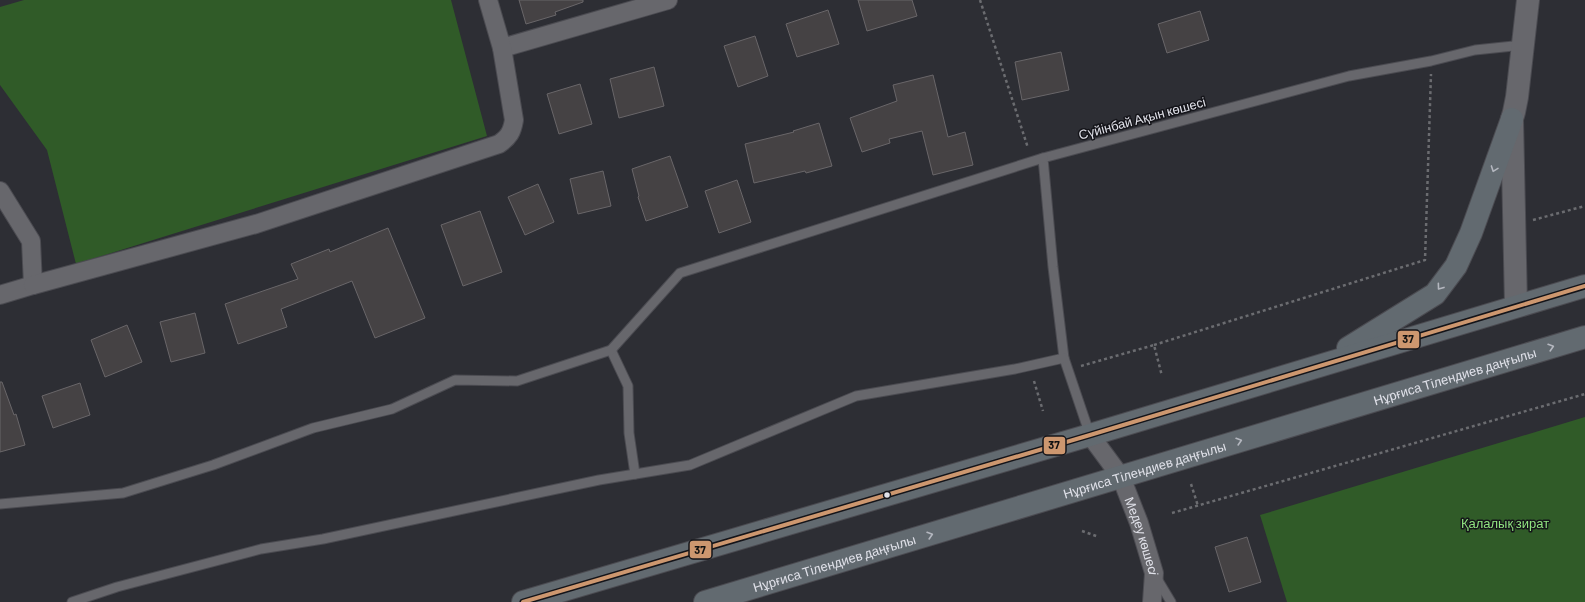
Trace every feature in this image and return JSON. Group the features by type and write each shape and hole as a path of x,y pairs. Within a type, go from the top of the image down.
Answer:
{"main road":[{"path":"1320,365 1435,294 1456,266 1471,233 1512,119"},
{"path":"523,602 1090,435 1585,286"},
{"name":"Нұрғиса Тілендиев даңғылы","path":"705,602 1585,337"}],"street":[{"path":"0,295 256,224 498,144 507,139 512,131 514,120 502,48 488,0"},
{"path":"502,48 668,0"},
{"path":"1516,306 1512,119 1517,97 1528,0"},
{"path":"0,190 31,241 33,285"},
{"name":"Медеу көшесі","path":"1090,435 1121,477 1139,523 1154,573 1152,602"}],"lane":[{"name":"Сүйінбай Ақын көшесі","path":"611,350 680,273 1044,158 1106,140 1349,76 1431,61 1475,50 1523,45"},
{"path":"1044,158 1053,267 1064,358 1090,435"},
{"path":"0,504 123,493 213,465 313,428 392,409 455,380 517,381 611,350 628,386 629,433 635,474"},
{"path":"72,602 116,587 261,549 323,539 569,486 690,465 856,396 1015,369 1064,358"},
{"path":"1154,573 1171,602"}],"path":[{"path":"980,0 1033,162"},
{"path":"1068,370 1154,345 1425,260 1431,61"},
{"path":"1514,226 1585,206"},
{"path":"1154,345 1162,376"},
{"path":"1034,381 1044,411"},
{"path":"1172,514 1585,394"},
{"path":"1191,484 1198,506"},
{"path":"1082,531 1099,537"}],"green space":[{"path":"24,0 451,0 487,136 76,264 47,150 0,85 0,7"},
{"name":"Қалалық зират","path":"1585,417 1585,602 1287,602 1260,515"}],"building":[{"path":"519,0 583,0 583,2 555,12 556,15 526,24"},
{"path":"858,0 912,0 917,16 867,31"},
{"path":"828,10 839,44 797,57 786,24"},
{"path":"1200,11 1209,40 1167,53 1158,24"},
{"path":"755,36 768,76 738,87 724,46"},
{"path":"1061,52 1069,90 1022,100 1015,62"},
{"path":"654,67 664,106 619,118 610,79"},
{"path":"933,75 948,137 965,132 973,165 933,175 922,131 889,139 890,143 862,152 850,118 897,101 893,85"},
{"path":"580,84 592,124 559,134 547,94"},
{"path":"819,123 832,166 806,173 805,171 754,183 745,144 794,132 793,131"},
{"path":"670,156 688,207 646,221 638,197 632,169"},
{"path":"603,171 611,206 578,214 570,179"},
{"path":"737,180 751,222 719,233 705,191"},
{"path":"538,184 554,222 525,235 508,197"},
{"path":"480,211 502,272 463,286 441,225"},
{"path":"388,228 425,318 375,338 352,281 281,309 287,327 238,344 225,304 298,279 291,264 329,249 330,252"},
{"path":"195,313 205,353 171,362 160,322"},
{"path":"127,325 142,362 105,377 91,340"},
{"path":"0,382 2,382 14,415 16,414 25,445 0,452"},
{"path":"80,383 90,415 53,428 42,396"},
{"path":"1247,537 1261,582 1229,592 1215,547"}],"transit line":[{"name":"37","path":"523,602 1090,435 1585,286"}]}
